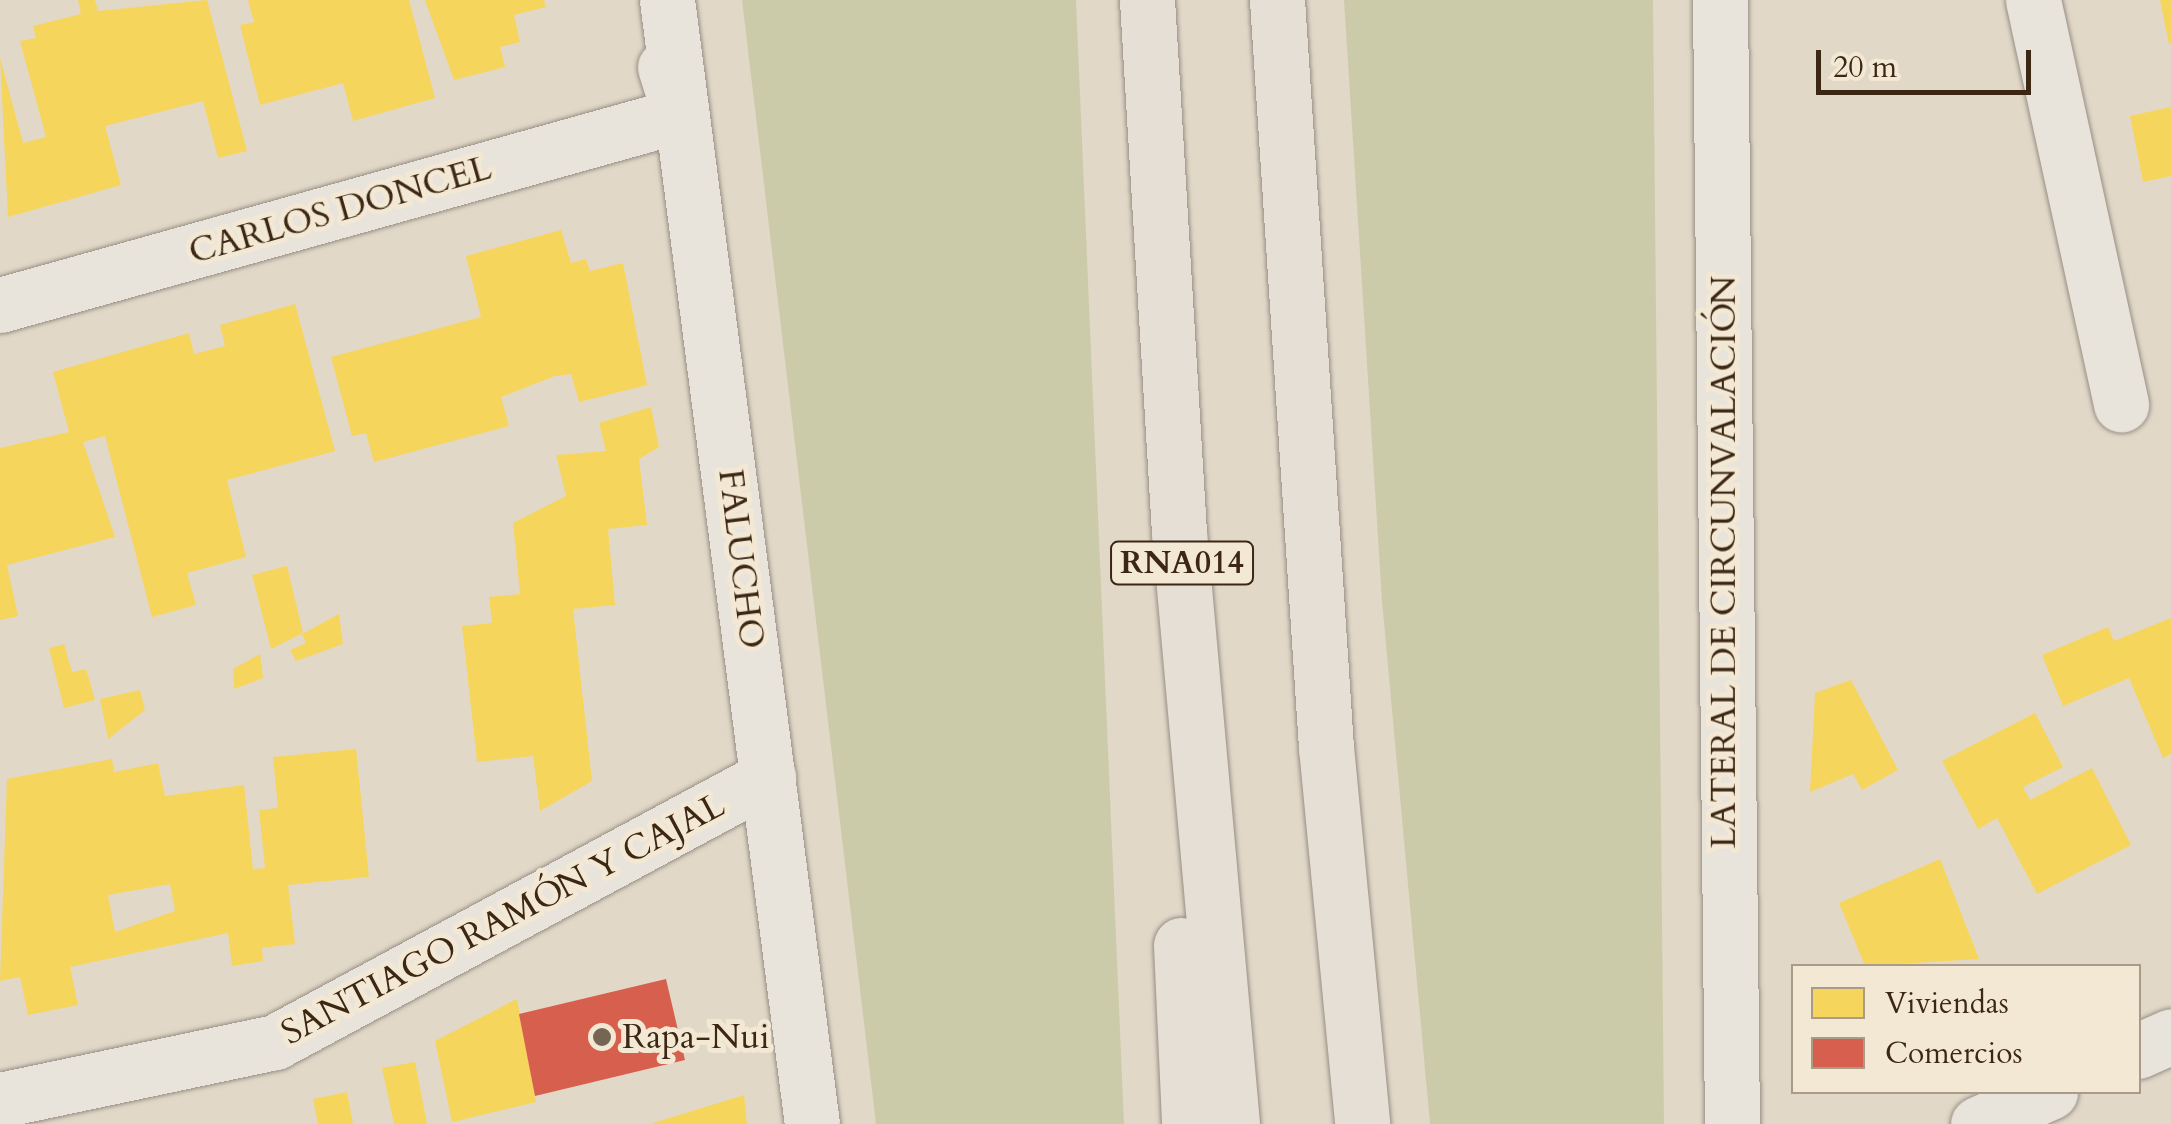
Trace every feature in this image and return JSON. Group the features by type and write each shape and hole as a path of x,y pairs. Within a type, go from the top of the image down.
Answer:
{"highway":[{"name":"RNA014","path":"1147,0 1160,262 1232,1124"},
{"path":"1277,0 1326,747 1362,1124"},
{"path":"1160,262 1189,1124"}],"street":[{"name":"FALUCHO","path":"645,0 680,115 812,1124"},
{"path":"667,0 680,115"},
{"name":"LATERAL DE CIRCUNVALACIÓN","path":"1720,0 1732,1124"},
{"path":"2033,0 2121,405"},
{"name":"CARLOS DONCEL","path":"0,305 680,115"},
{"name":"SANTIAGO RAMÓN Y CAJAL","path":"0,1100 275,1042 768,777"},
{"path":"2141,1050 2171,1036"},
{"path":"1978,1124 2046,1094"}],"green space":[{"path":"742,0 1076,0 1124,1124 876,1124"},
{"path":"1344,0 1653,0 1664,1124 1430,1124 1382,601"}],"building: Viviendas":[{"path":"78,0 95,0 98,11 207,0 247,151 218,158 203,101 105,126 121,185 8,217 0,58 23,143 46,137 20,41 36,38 33,26 81,14"},
{"path":"248,0 409,0 435,98 353,121 343,83 260,105 240,25 254,22"},
{"path":"425,0 544,0 546,7 514,15 520,42 500,47 505,67 454,80"},
{"path":"2160,0 2171,0 2171,44 2169,44"},
{"path":"2171,107 2171,176 2143,182 2130,116"},
{"path":"561,230 571,263 586,259 590,271 623,263 647,385 579,402 571,374 555,376 501,397 509,426 374,462 366,433 352,436 331,357 481,317 466,256"},
{"path":"295,304 335,451 227,480 246,557 187,573 196,605 152,617 105,436 83,442 115,537 7,565 18,616 0,620 0,448 69,432 53,372 189,333 194,354 225,346 220,325"},
{"path":"651,407 659,447 639,459 647,525 608,529 615,605 573,609 592,781 540,811 533,756 477,762 462,626 492,623 489,597 520,594 513,523 566,496 556,455 606,451 599,423"},
{"path":"287,566 303,633 271,649 252,575"},
{"path":"339,614 343,644 296,661 290,650 306,643 302,634"},
{"path":"2171,618 2171,754 2163,758 2129,678 2063,706 2042,655 2108,627 2114,641"},
{"path":"64,644 72,672 86,669 95,700 64,708 49,648"},
{"path":"260,654 263,678 234,689 233,669"},
{"path":"1851,680 1898,770 1862,790 1853,774 1810,792 1815,693"},
{"path":"140,690 145,710 108,739 100,699"},
{"path":"2035,713 2063,767 2023,787 2030,800 2092,768 2131,845 2037,894 1997,818 1978,829 1942,761"},
{"path":"356,749 369,877 288,885 295,944 262,948 263,961 232,966 228,933 70,967 78,1005 28,1015 20,977 0,981 7,779 112,759 114,772 158,763 165,796 244,785 253,869 265,868 259,810 278,808 273,757","holes":["170,884 175,911 115,932 108,895"]},
{"path":"1940,859 1979,959 1864,964 1839,903"},
{"path":"517,999 536,1102 452,1122 435,1041"},
{"path":"415,1062 427,1124 394,1124 382,1068"},
{"path":"347,1092 353,1124 318,1124 313,1099"},
{"path":"744,1095 747,1124 653,1123"}],"building: Comercios":[{"name":"Rapa-Nui","path":"666,979 685,1060 535,1096 519,1014"}],"place":[{"name":"Rapa-Nui","path":"602,1037"}]}
